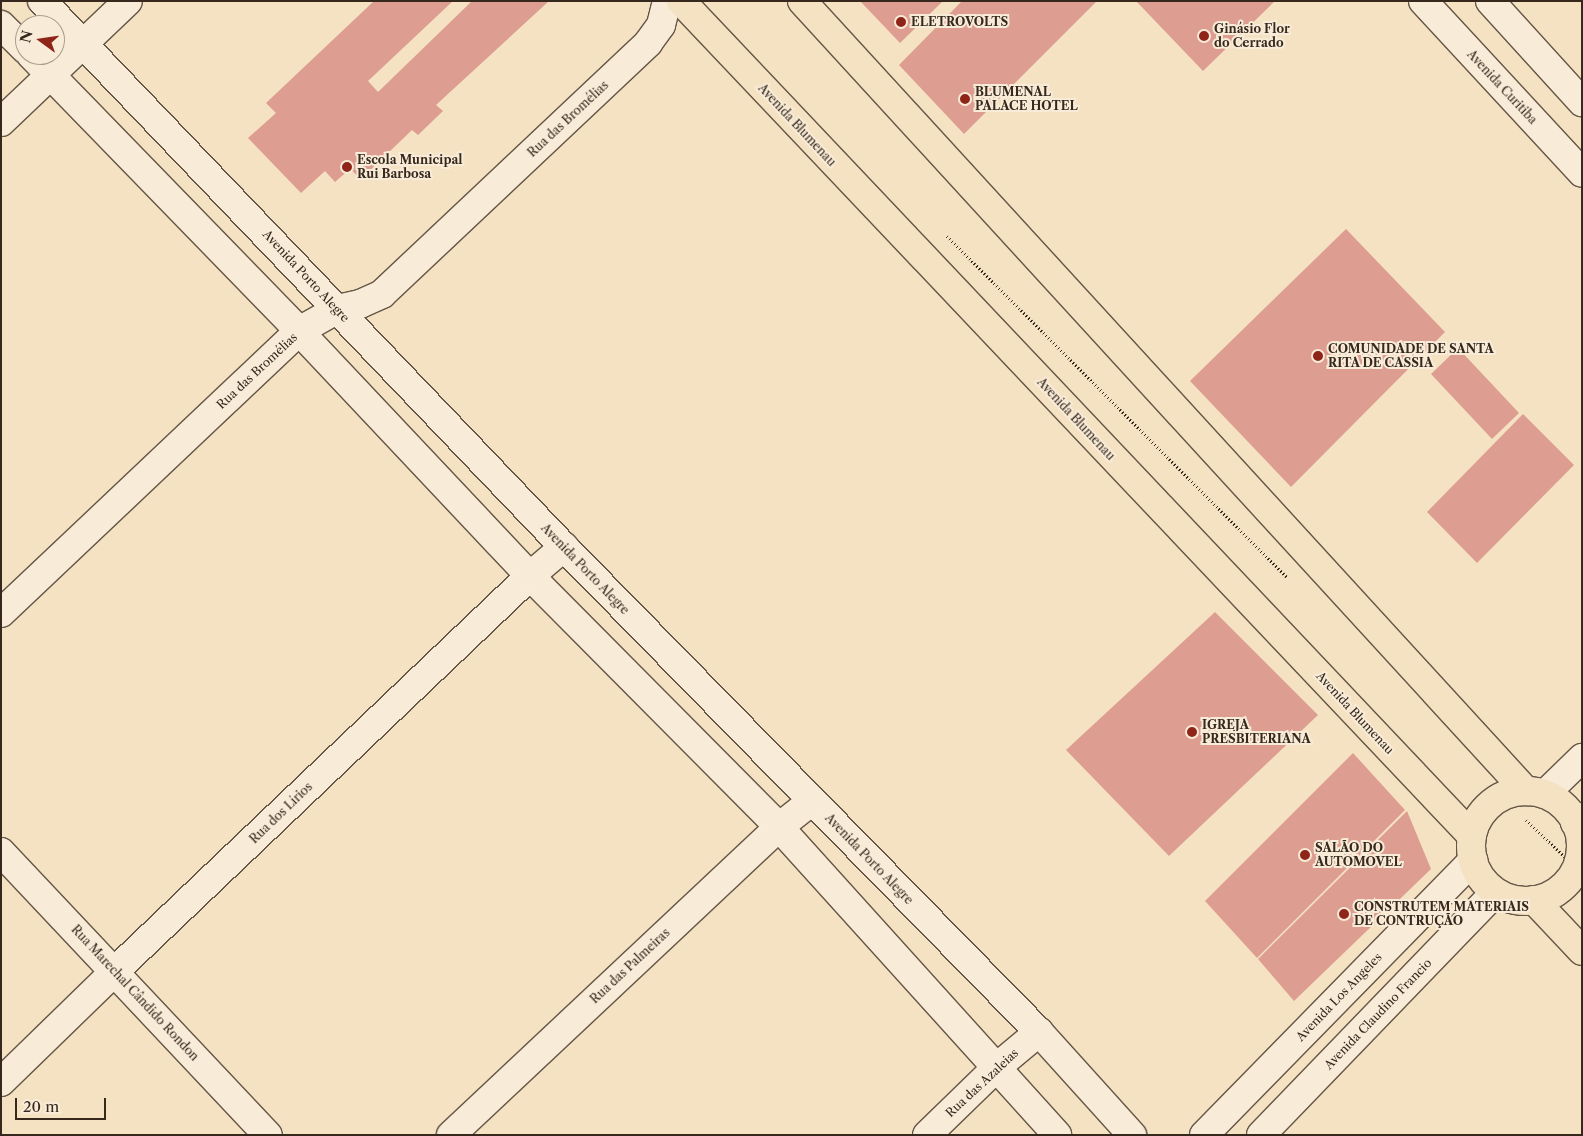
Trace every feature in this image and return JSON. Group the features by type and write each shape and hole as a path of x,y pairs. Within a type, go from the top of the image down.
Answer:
{"main road":[{"path":"802,1 1524,794 1561,804 1580,828 1579,870 1563,887 1547,897 1534,900 1511,900 1496,893 1483,881 1473,848"},
{"name":"Avenida Blumenau","path":"681,2 1473,848"},
{"name":"Avenida Los Angeles","path":"1473,848 1480,816 1491,803 1524,794"},
{"path":"1534,900 1582,951"}],"street":[{"name":"Avenida Porto Alegre","path":"42,1 564,547 1039,1032 1132,1135"},
{"path":"1,122 128,1"},
{"name":"Avenida Curitiba","path":"1422,1 1582,173"},
{"path":"1490,1 1582,102"},
{"name":"Rua das Bromélias","path":"1,614 299,332 338,309 360,304 382,294 648,43 681,2"},
{"path":"1,25 15,39"},
{"path":"41,65 299,332 530,576 779,827 1057,1135"},
{"name":"Rua dos Lírios","path":"1,1082 530,576 564,547"},
{"name":"Avenida Los Angeles","path":"1524,794 1582,758"},
{"name":"Rua das Palmeiras","path":"451,1135 779,827 812,801"},
{"name":"Avenida Los Angeles","path":"1204,1135 1473,848"},
{"name":"Rua Marechal Cândido Rondon","path":"1,852 268,1135"},
{"name":"Avenida Claudino Francio","path":"1261,1135 1496,893"},
{"name":"Rua das Azaleias","path":"927,1135 997,1067 1039,1032"}],"path":[{"path":"946,235 1290,581"},
{"path":"1524,794 1579,870"}],"building":[{"name":"Escola Municipal Rui Barbosa","path":"374,1 453,1 368,81 378,92 472,1 549,1 436,105 443,111 418,135 412,130 361,179 350,169 335,182 325,171 301,193 248,138 276,113 266,103"},
{"name":"ELETROVOLTS","path":"860,1 943,1 900,43"},
{"name":"BLUMENAL PALACE HOTEL","path":"962,1 1097,1 964,134 899,65"},
{"name":"Ginásio Flor do Cerrado","path":"1136,1 1275,1 1203,71"},
{"name":"COMUNIDADE DE SANTA RITA DE CASSIA","path":"1346,229 1445,332 1291,487 1190,381"},
{"path":"1458,348 1519,413 1492,439 1431,374"},
{"path":"1523,414 1574,465 1477,563 1427,512"},
{"name":"IGREJA PRESBITERIANA","path":"1215,612 1318,715 1169,856 1066,750"},
{"name":"SALÃO DO AUTOMOVEL","path":"1353,753 1405,810 1257,958 1205,901"},
{"name":"CONSTRUTEM MATERIAIS DE CONTRUÇÃO","path":"1407,811 1431,869 1294,1001 1258,959"}],"place":[{"name":"ELETROVOLTS","path":"901,22"},
{"name":"Ginásio Flor do Cerrado","path":"1204,36"},
{"name":"BLUMENAL PALACE HOTEL","path":"965,99"},
{"name":"Escola Municipal Rui Barbosa","path":"347,167"},
{"name":"COMUNIDADE DE SANTA RITA DE CASSIA","path":"1318,356"},
{"name":"IGREJA PRESBITERIANA","path":"1192,732"},
{"name":"SALÃO DO AUTOMOVEL","path":"1305,855"},
{"name":"CONSTRUTEM MATERIAIS DE CONTRUÇÃO","path":"1344,914"}]}
